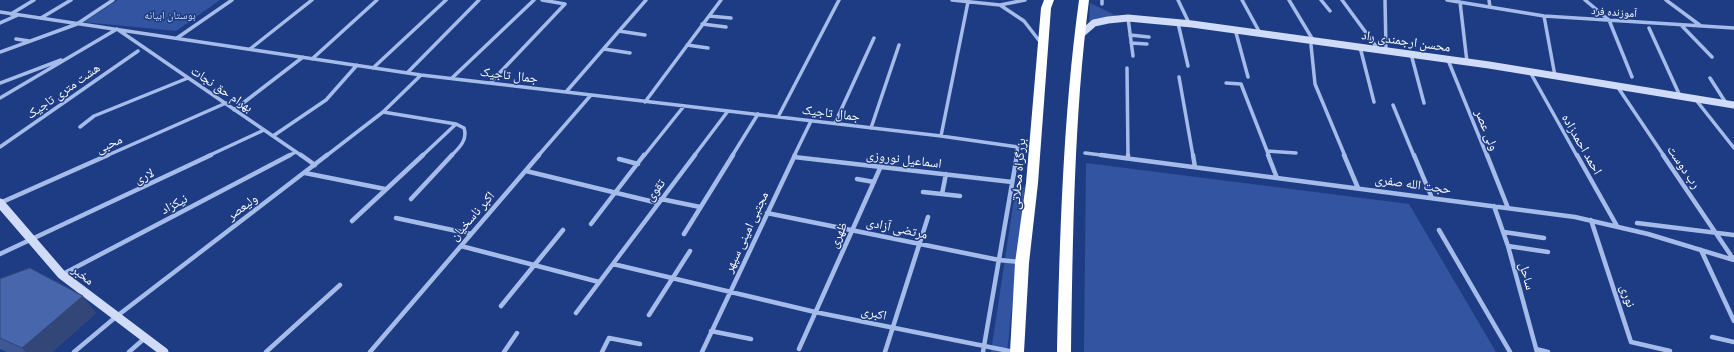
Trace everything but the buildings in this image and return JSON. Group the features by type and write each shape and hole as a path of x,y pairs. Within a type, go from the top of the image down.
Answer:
{"highway":[{"name":"بزرگراه محلاتی","path":"1017,352 1022,263 1032,183 1043,45 1049,0"},
{"path":"1064,352 1070,141 1079,36 1084,0"}],"main road":[{"name":"محسن ارجمندی راد","path":"1079,36 1094,23 1108,20 1128,18 1189,24 1235,29 1312,43 1386,50 1529,71 1734,105"},
{"name":"مخبر","path":"0,203 62,275 164,352"}],"street":[{"path":"11,14 34,0"},
{"path":"41,18 71,0"},
{"path":"0,52 78,24 114,0"},
{"path":"177,38 232,0"},
{"path":"250,49 312,0"},
{"path":"312,59 377,0"},
{"path":"373,68 446,0"},
{"path":"407,73 478,0"},
{"path":"452,78 534,0"},
{"path":"542,0 564,2"},
{"path":"566,92 646,0"},
{"path":"645,102 721,0"},
{"path":"778,117 839,0"},
{"path":"952,0 968,2 981,1 1000,5 1017,14 1028,24 1043,45"},
{"path":"1000,5 1025,0"},
{"path":"1178,0 1189,24"},
{"path":"1242,0 1260,33"},
{"path":"1289,0 1312,43 1315,84 1358,188"},
{"path":"1321,0 1330,11"},
{"path":"1342,0 1378,49"},
{"path":"1385,0 1386,50"},
{"name":"آموزنده فرد","path":"1449,0 1544,16 1682,26 1734,28"},
{"path":"1489,0 1490,7"},
{"path":"1585,0 1609,20 1632,77"},
{"path":"1666,0 1702,27"},
{"path":"490,83 564,2"},
{"path":"941,136 968,2"},
{"path":"1460,2 1467,62"},
{"name":"جمال تاجیک","path":"0,12 421,75 941,136 1018,147 1012,182"},
{"path":"0,23 18,15"},
{"path":"709,16 731,18"},
{"path":"1544,16 1555,76"},
{"path":"1128,18 1133,56"},
{"path":"1178,23 1188,66"},
{"path":"702,24 726,27"},
{"path":"1682,26 1712,57"},
{"path":"1649,28 1680,96"},
{"path":"1235,29 1248,77"},
{"path":"0,98 117,30"},
{"name":"بهرام حق نجات","path":"117,30 315,165"},
{"path":"619,31 645,35"},
{"path":"1130,35 1149,37"},
{"path":"835,124 874,38"},
{"path":"16,39 29,41"},
{"path":"1131,43 1147,44"},
{"path":"687,45 708,48"},
{"path":"871,128 899,45"},
{"path":"1360,47 1374,102"},
{"path":"604,49 630,53"},
{"name":"هشت متری تاجیک","path":"0,147 138,51"},
{"path":"1411,54 1424,103"},
{"path":"0,83 73,55"},
{"path":"234,110 303,57"},
{"name":"ولی عصر","path":"1448,59 1508,208"},
{"path":"273,136 326,100 357,65"},
{"path":"1126,68 1128,158"},
{"name":"احمد احمدزاده","path":"1529,71 1617,226"},
{"name":"ولیعصر","path":"74,352 117,316 383,112 421,75"},
{"path":"1179,77 1195,167"},
{"path":"80,127 94,116 188,78"},
{"path":"1710,78 1726,103"},
{"path":"1226,83 1241,84 1277,178"},
{"name":"رب دوست","path":"1617,86 1734,260"},
{"name":"اکبر ناسخیان","path":"370,352 591,95"},
{"path":"1695,99 1734,148"},
{"name":"محبی","path":"0,203 226,104"},
{"path":"1393,105 1432,198"},
{"path":"592,224 613,194 684,106"},
{"name":"تقوی","path":"576,313 728,111"},
{"path":"383,112 456,124 464,128 466,134 463,143 411,198"},
{"path":"684,234 758,114"},
{"name":"مجتبی امینی سپهر","path":"702,352 811,121"},
{"path":"352,221 456,124"},
{"name":"لاری","path":"0,254 264,130"},
{"path":"1267,151 1296,153"},
{"name":"نیکزاد","path":"62,275 296,152"},
{"name":"حجت الله صفری","path":"1085,153 1591,220 1617,226 1734,260"},
{"name":"اسماعیل نوروزی","path":"794,157 1012,182"},
{"path":"619,159 638,164"},
{"name":"ظهری","path":"799,349 881,166"},
{"path":"526,171 613,194 700,207"},
{"path":"305,173 385,189"},
{"path":"942,194 946,174"},
{"path":"857,179 874,182"},
{"path":"983,352 1012,182"},
{"path":"923,192 960,196"},
{"name":"ساحل","path":"1494,206 1504,232 1536,350"},
{"name":"مرتضی آزادی","path":"767,213 999,260 1022,263"},
{"path":"885,352 928,217"},
{"path":"396,218 471,234"},
{"name":"نوری","path":"1591,220 1631,342 1670,351"},
{"path":"1637,223 1734,235"},
{"path":"501,306 563,230"},
{"path":"1439,230 1510,352"},
{"path":"1504,232 1544,238"},
{"path":"461,246 599,282"},
{"path":"1508,246 1548,252"},
{"path":"1701,250 1734,321"},
{"path":"649,315 690,251"},
{"name":"اکبری","path":"613,264 815,312 1014,352"},
{"path":"266,352 340,285"},
{"path":"712,331 751,339"},
{"path":"504,352 517,333"},
{"path":"1712,337 1734,342"},
{"path":"129,352 145,338"},
{"path":"602,352 609,338 640,344"},
{"path":"1536,350 1548,352"}],"green space":[{"name":"بوستان ابیانه","path":"118,0 220,0 176,31 84,22"},
{"path":"1090,3 1119,17 1104,18 1089,22"},
{"path":"1086,163 1409,204 1496,352 1084,352"},
{"path":"1016,186 1025,187 1007,352 991,352"}]}
